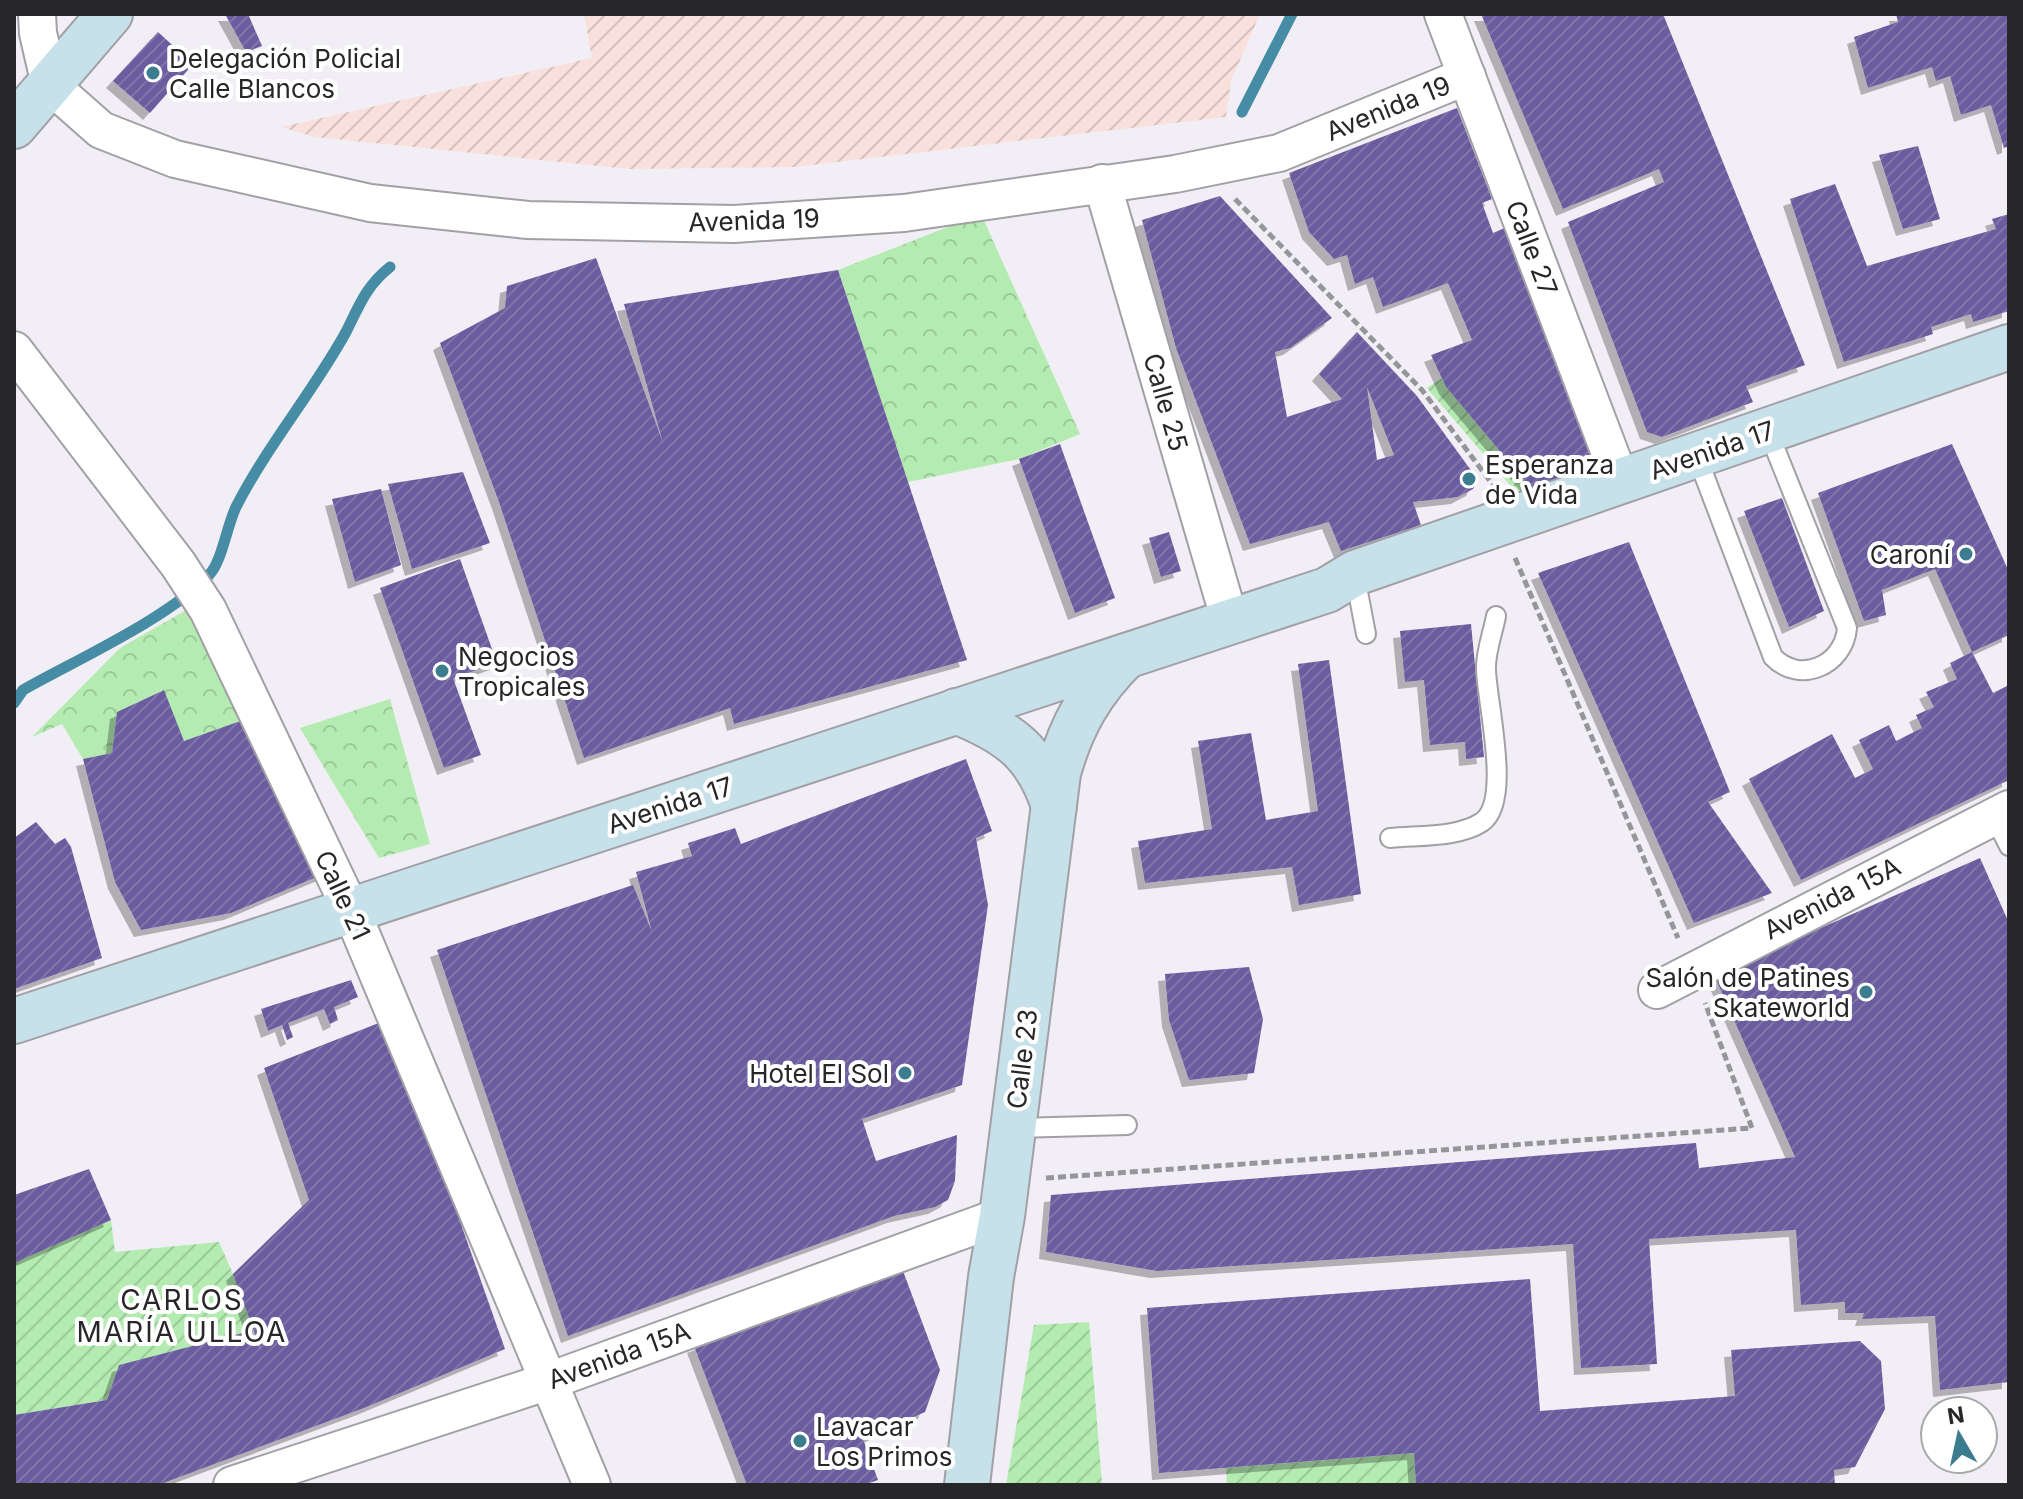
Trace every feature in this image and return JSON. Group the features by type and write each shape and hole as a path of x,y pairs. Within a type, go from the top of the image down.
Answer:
{"main road":[{"path":"14,126 110,14"},
{"name":"Avenida 17","path":"1504,533 1621,482 2009,347"},
{"name":"Avenida 17","path":"14,1021 1128,654 1230,621 1343,591 1355,573 1704,475 2009,373"},
{"name":"Calle 23","path":"967,1485 991,1277 1004,1201 1058,773 1078,717 1108,673 1128,654"},
{"path":"956,711 1010,737 1038,768 1054,806"}],"street":[{"path":"37,14 38,33 50,85"},
{"name":"Calle 27","path":"1443,14 1621,482"},
{"name":"Avenida 19","path":"50,85 101,130 175,159 370,203 528,220 734,224 904,213 1232,165 1279,153 1467,76"},
{"name":"Calle 25","path":"1102,183 1230,621"},
{"name":"Calle 21","path":"14,350 178,564 208,610 351,910 592,1485"},
{"name":"Avenida 15A","path":"1657,990 1692,970 2004,824"},
{"name":"Avenida 15A","path":"232,1485 549,1381 1004,1201"}],"lane":[{"path":"1704,475 1773,657 1785,669 1801,671 1821,667 1837,656 1846,643 1847,628 1776,451"},
{"path":"1343,591 1366,634"},
{"path":"1390,838 1457,831 1483,821 1496,793 1486,667 1496,616"},
{"path":"1013,1128 1127,1125"}],"path":[{"path":"1004,1201 1054,1176 1752,1128 1692,970 1504,533 1508,505 1422,390 1229,193"}],"shaded area":[{"path":"584,14 1260,14 1231,81 1226,117 794,167 629,169 315,137 281,127 592,58"}],"green space":[{"path":"981,214 1080,434 1019,459 908,482 838,270"},
{"path":"1442,378 1446,387 1535,493 1521,498 1427,388"},
{"path":"188,609 246,719 184,741 163,690 117,712 112,753 83,759 62,724 32,737 120,648"},
{"path":"390,699 430,844 379,858 300,728"},
{"path":"111,1220 115,1252 219,1242 257,1329 119,1365 107,1400 14,1415 14,1259"},
{"path":"1089,1322 1102,1485 1006,1485 1034,1325"},
{"path":"1414,1453 1416,1485 1227,1485 1226,1468"}],"building":[{"path":"225,14 248,14 262,46 246,52"},
{"path":"1481,14 1663,14 1805,365 1746,386 1753,402 1662,437 1647,432 1568,222 1664,182 1659,169 1563,209"},
{"path":"1896,14 2009,14 2009,146 2004,148 1991,105 1961,115 1950,76 1936,81 1932,67 1868,88 1854,37 1898,22"},
{"name":"Delegación Policial Calle Blancos","path":"158,32 193,64 150,113 113,81"},
{"path":"1457,108 1492,199 1482,203 1493,233 1507,227 1602,468 1535,493 1446,387 1431,355 1472,340 1448,283 1383,307 1373,277 1355,284 1347,255 1334,259 1309,232 1289,173"},
{"path":"1918,146 1940,219 1903,229 1879,155"},
{"path":"1835,184 1867,266 1996,229 1992,219 2009,214 2009,311 1973,322 1971,314 1931,327 1933,334 1844,362 1790,199"},
{"path":"1220,196 1332,318 1290,348 1275,352 1287,417 1342,399 1319,374 1357,332 1417,396 1478,480 1473,489 1458,497 1413,502 1421,525 1341,551 1329,522 1250,544 1176,348 1142,220","holes":["1367,387 1394,455 1377,460"]},
{"path":"596,258 663,443 624,304 838,270 967,660 734,724 730,708 584,758 499,502 440,343 505,308 507,286"},
{"path":"1060,444 1115,598 1075,613 1019,459"},
{"path":"1952,444 2009,572 2009,635 1972,652 1935,569 1882,590 1886,615 1864,621 1818,493"},
{"path":"463,472 490,543 412,569 388,484"},
{"path":"381,489 401,565 355,582 332,499"},
{"path":"1782,498 1824,611 1789,627 1744,511"},
{"path":"1169,532 1181,571 1161,577 1149,538"},
{"path":"1629,542 1730,792 1708,802 1772,893 1694,923 1538,573"},
{"name":"Negocios Tropicales","path":"460,559 497,663 453,678 481,755 444,768 380,588"},
{"path":"1471,624 1484,757 1466,759 1465,742 1430,745 1424,680 1405,682 1400,631"},
{"path":"1972,652 1993,693 2009,685 2009,780 1801,880 1749,779 1832,734 1855,778 1873,769 1859,740 1889,725 1896,741 1922,728 1916,715 1934,707 1926,692 1957,679 1950,663"},
{"path":"1329,660 1361,894 1299,905 1292,867 1145,883 1138,841 1212,829 1198,741 1251,733 1266,820 1318,811 1298,664"},
{"path":"164,690 184,741 246,719 331,871 231,913 141,930 115,882 83,759 112,753 117,712"},
{"path":"966,759 992,831 976,838 988,905 962,1085 862,1119 876,1161 957,1135 955,1181 948,1200 935,1207 894,1216 568,1336 437,950 633,885 652,932 636,872 692,856 688,843 735,828 741,844"},
{"path":"36,822 55,844 65,838 71,847 102,958 14,989 14,838"},
{"path":"1980,858 2009,923 2009,1382 1940,1390 1935,1316 1862,1319 1864,1313 1845,1313 1845,1302 1801,1305 1796,1230 1649,1239 1657,1364 1581,1368 1573,1244 1157,1271 1046,1252 1051,1195 1696,1143 1699,1168 1795,1157 1714,975"},
{"path":"1249,967 1263,1019 1254,1073 1189,1080 1169,1020 1165,974"},
{"path":"351,980 358,997 334,1007 338,1020 330,1024 324,1009 288,1023 293,1037 287,1040 282,1025 268,1031 261,1009"},
{"path":"394,1017 437,1156 505,1349 364,1408 158,1485 14,1485 14,1415 107,1400 119,1365 250,1331 261,1350 233,1274 309,1200 264,1068"},
{"path":"89,1169 111,1220 14,1263 14,1195"},
{"path":"903,1271 940,1370 925,1412 863,1439 878,1480 864,1485 747,1485 694,1346"},
{"path":"1530,1279 1540,1411 1735,1396 1731,1350 1860,1341 1881,1361 1885,1409 1855,1467 1834,1470 1835,1485 1416,1485 1414,1453 1159,1473 1147,1308"}],"waterway":[{"path":"1242,112 1292,14"},
{"path":"14,703 23,690 147,622 171,607 209,575 248,484 333,354 369,289 390,267"}],"place":[{"name":"Delegación Policial Calle Blancos","path":"153,73"},
{"name":"Esperanza de Vida","path":"1469,479"},
{"name":"Caroní","path":"1966,554"},
{"name":"Negocios Tropicales","path":"442,671"},
{"name":"Salón de Patines Skateworld","path":"1866,992"},
{"name":"Hotel El Sol","path":"905,1073"},
{"name":"Lavacar Los Primos","path":"800,1441"}],"district":[{"name":"CARLOS MARÍA ULLOA","path":"182,1316"}]}
